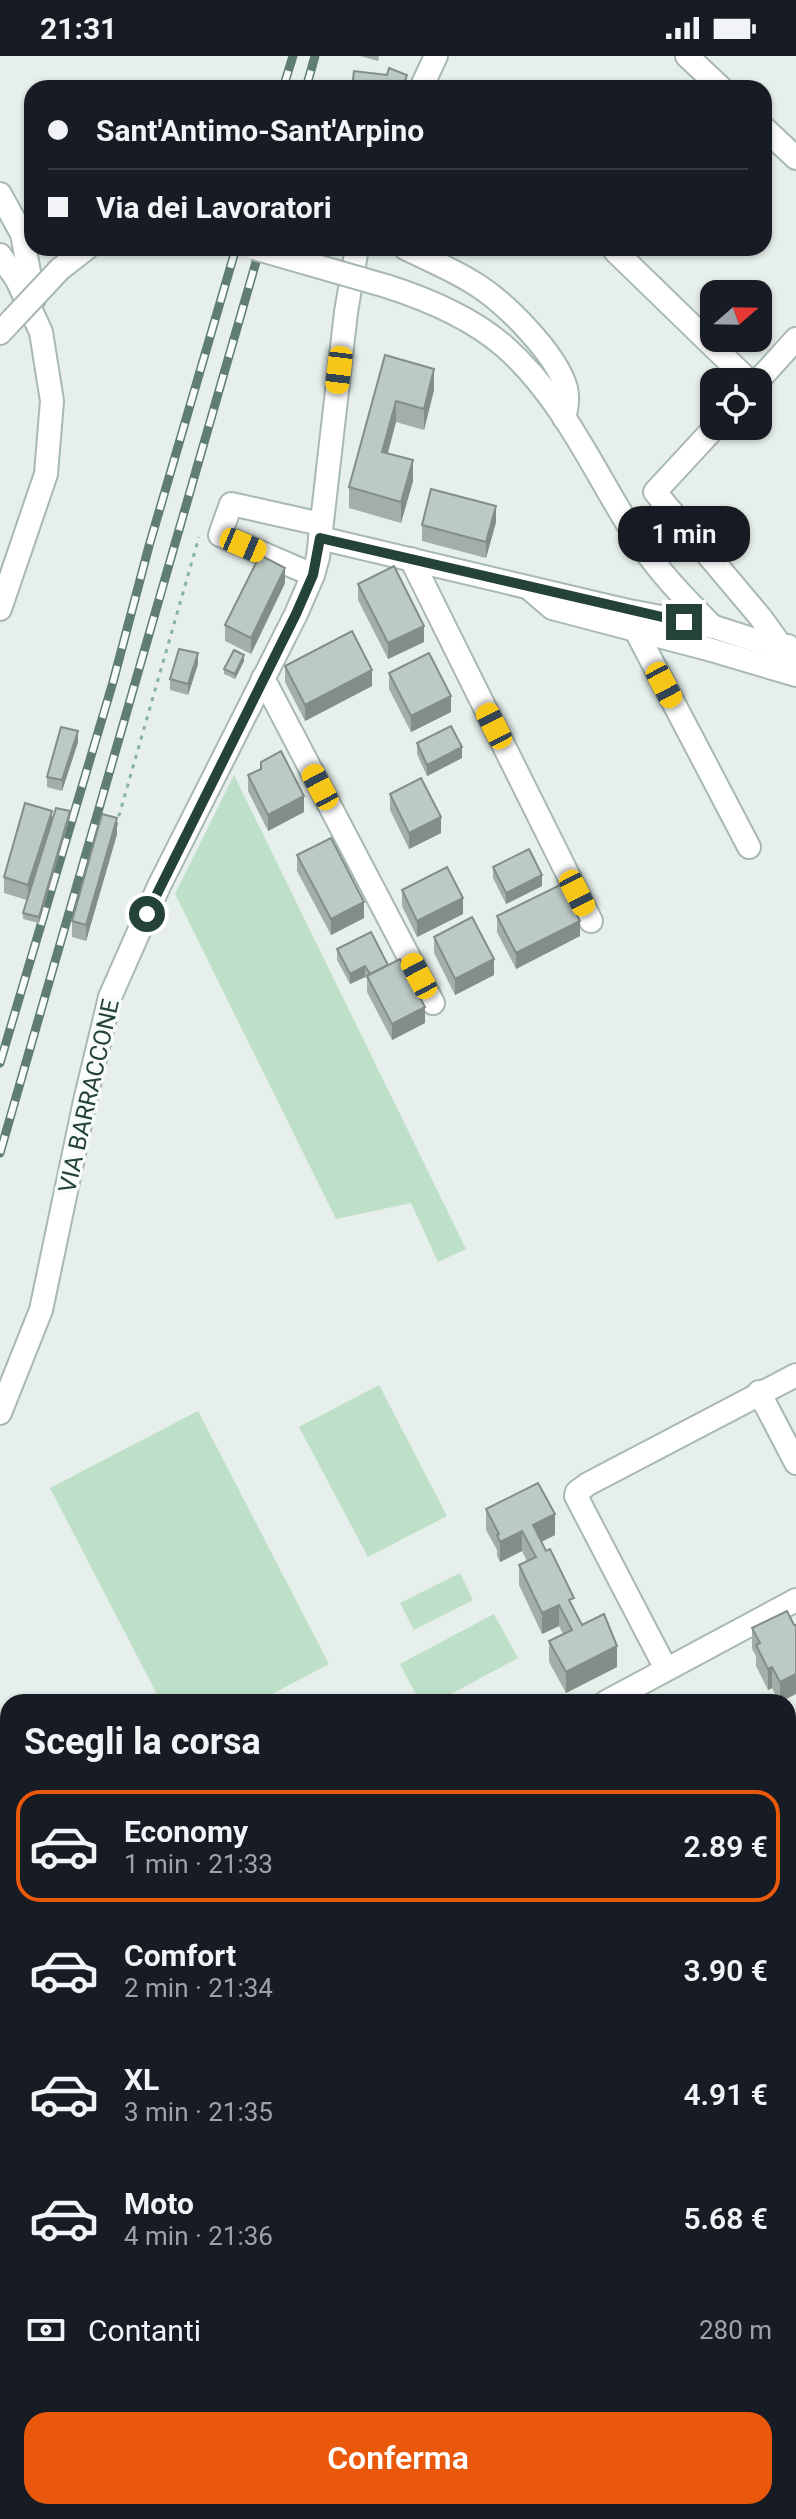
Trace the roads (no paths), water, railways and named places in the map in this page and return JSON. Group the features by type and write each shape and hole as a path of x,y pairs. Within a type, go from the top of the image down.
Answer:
{"street":[{"path":"425,80 436,56"},
{"path":"687,56 712,80"},
{"path":"772,136 796,158"},
{"path":"0,194 22,234 24,244"},
{"path":"0,255 17,280 41,332"},
{"path":"0,609 46,474 52,401 26,256"},
{"path":"6,326 60,269 77,256"},
{"path":"282,256 386,286 448,311 505,347 564,418 638,539 673,587 714,627"},
{"name":"VIA BARRACCONE","path":"0,1413 41,1310 110,997 159,886 313,575 356,256"},
{"path":"421,256 473,282 500,302 531,333 564,383 567,396 564,418"},
{"path":"623,256 736,368"},
{"path":"770,368 796,339"},
{"path":"703,440 655,492 761,618 792,647"},
{"path":"313,575 220,535 231,504 411,559 792,647"},
{"path":"411,559 591,921"},
{"path":"527,587 552,608 796,675"},
{"path":"636,631 749,847"},
{"path":"263,678 433,1003"},
{"path":"666,1669 576,1496 577,1492 759,1392 796,1375"},
{"path":"759,1392 796,1463"},
{"path":"621,1694 796,1600"}],"railway":[{"path":"286,80 293,56"},
{"path":"308,80 315,56"},
{"path":"0,1063 113,682 149,546 234,256"},
{"path":"0,1153 258,256"}]}
